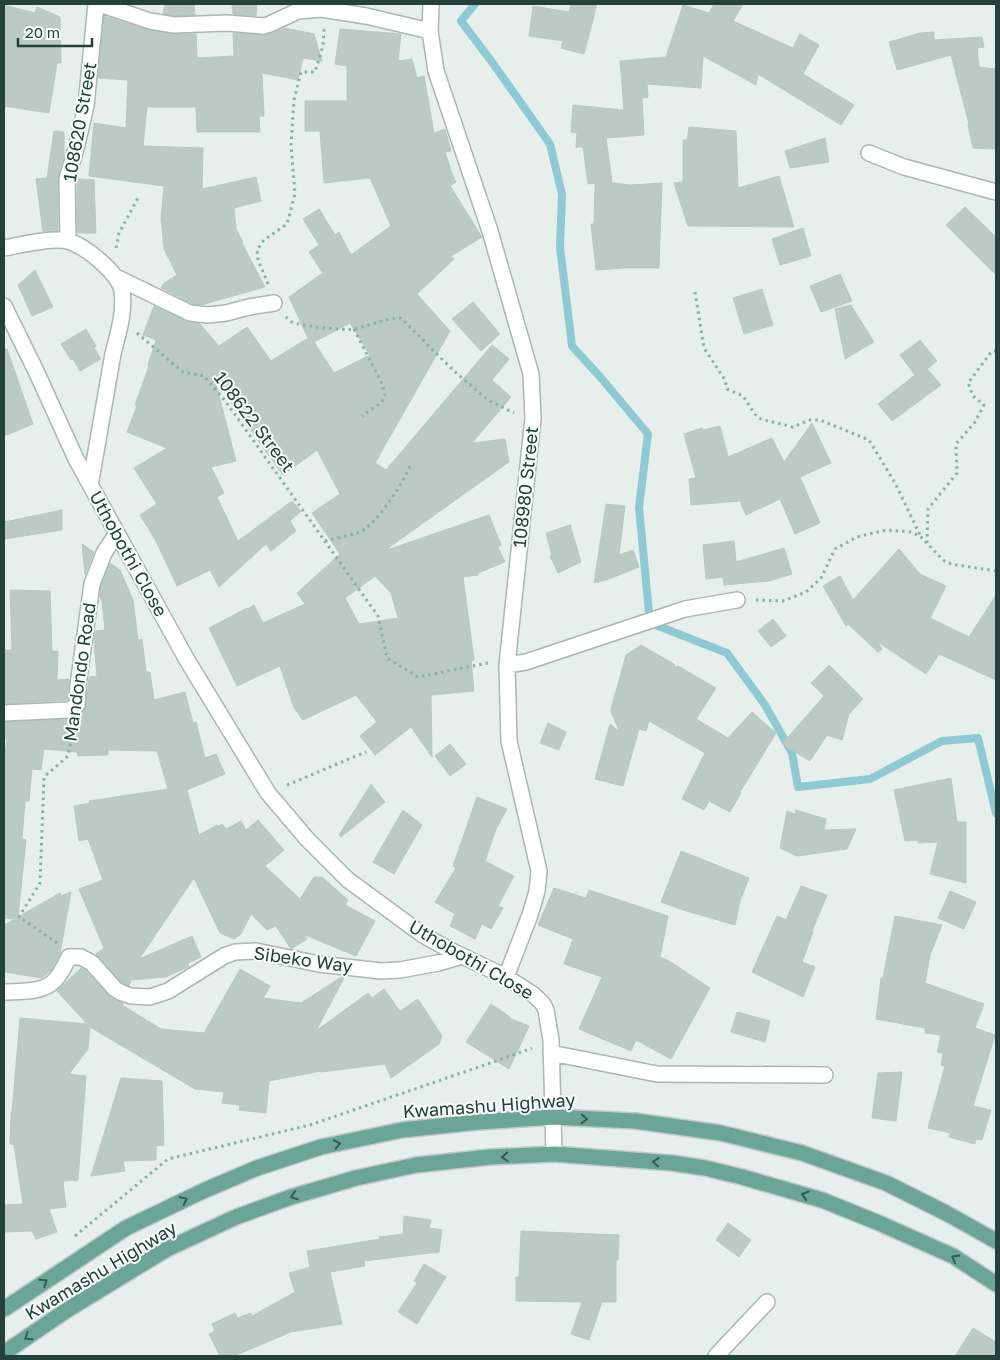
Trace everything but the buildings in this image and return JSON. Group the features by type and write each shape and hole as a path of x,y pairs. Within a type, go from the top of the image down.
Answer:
{"main road":[{"name":"Kwamashu Highway","path":"4,1309 126,1228 203,1191 257,1168 321,1147 402,1130 478,1122 553,1118 635,1121 721,1134 802,1153 886,1184 946,1213 996,1241"},
{"name":"Kwamashu Highway","path":"4,1353 67,1310 167,1249 236,1217 291,1197 356,1178 416,1166 490,1157 554,1154 672,1163 705,1168 751,1179 822,1200 879,1223 952,1256 996,1284"}],"street":[{"path":"98,4 150,21 174,25 227,22 264,26 298,11 321,9 366,16 430,31"},
{"name":"108620 Street","path":"68,241 67,179 86,106 98,4"},
{"name":"108980 Street","path":"431,4 430,31 436,71 490,231 531,374 533,418 507,665 509,740 539,871 537,891 530,915 506,977"},
{"path":"869,153 904,167 996,192"},
{"path":"4,248 43,242 68,241 92,254 118,278 190,313 208,315 226,313 274,303"},
{"path":"90,485 122,319 122,290 118,278"},
{"name":"Uthobothi Close","path":"4,306 90,485 187,660 268,793 307,839 348,880 423,935 506,977 534,994 543,1004 546,1010 551,1040 554,1154"},
{"name":"Mandondo Road","path":"77,704 92,584 104,552 117,532"},
{"path":"507,665 526,662 685,609 737,600"},
{"path":"4,713 69,710 76,707 77,704"},
{"name":"Sibeko Way","path":"69,957 81,958 92,963 115,990 131,996 150,997 168,991 224,956 235,952 256,952 319,964 381,971 400,970 462,956"},
{"path":"4,992 49,986 56,980 69,957"},
{"path":"551,1052 657,1074 825,1075"},
{"path":"716,1356 766,1302"}],"path":[{"path":"321,9 325,17 323,46 314,72 301,72 294,100 291,145 295,194 287,224 264,240 257,250 258,260 270,287 274,303 291,322 310,326 346,330 387,319 401,318 454,371 488,400 516,414 533,418"},
{"path":"118,278 115,253 116,243 119,233 138,198"},
{"path":"695,292 704,348 724,380 727,389 742,396 757,417 761,419 792,427 810,420 820,420 869,440 895,483 921,537"},
{"name":"108622 Street","path":"122,319 183,372 204,376 226,402 378,616 387,658 418,677 486,663 507,665"},
{"path":"354,329 382,384 385,395 382,402 362,416"},
{"path":"927,543 928,509 957,473 956,444 975,422 984,405 974,396 968,383 992,351 996,352"},
{"path":"325,541 361,531 381,514 408,473 411,463"},
{"path":"737,600 783,601 806,592 821,578 835,549 856,537 886,530 911,532 921,537 943,560 951,564 996,571"},
{"name":"Mandondo Road","path":"69,957 61,946 19,916 40,883 44,777 68,756 77,704"},
{"path":"268,793 366,752"}],"waterway":[{"path":"475,4 461,21 550,144 562,194 560,247 572,346 648,434 639,507 649,613 653,624 727,653 765,705 792,753 798,787 870,779 942,741 978,738 996,813"}]}
